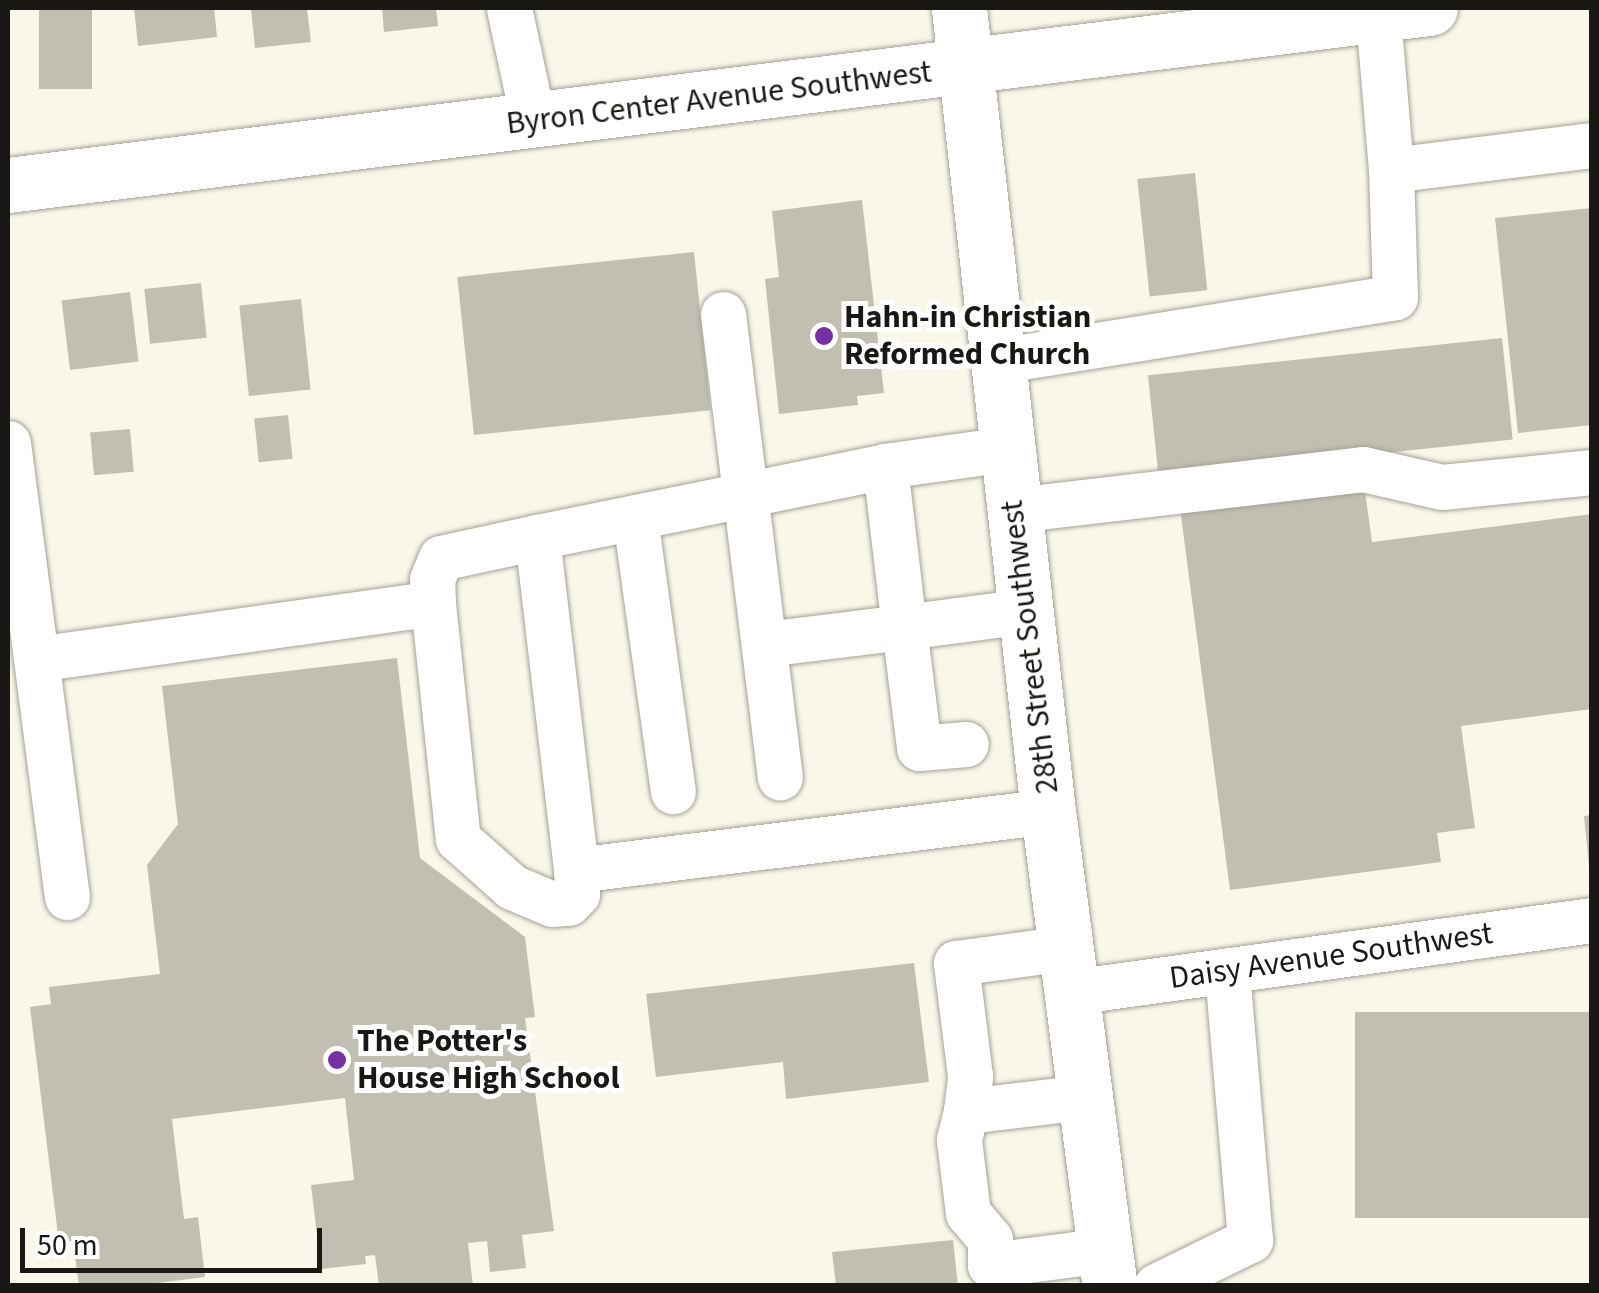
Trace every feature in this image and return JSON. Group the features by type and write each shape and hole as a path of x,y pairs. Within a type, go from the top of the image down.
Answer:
{"main road":[{"name":"28th Street Southwest","path":"959,8 1048,810 1108,1268"},
{"name":"Byron Center Avenue Southwest","path":"8,185 964,68 1200,22 1404,10"}],"street":[{"path":"509,8 533,120"},
{"path":"997,361 1394,296 1391,170 1404,10"},
{"path":"1391,170 1592,145"},
{"path":"723,314 780,778"},
{"path":"8,443 67,897"},
{"path":"538,537 577,894 568,903 552,904 512,887 458,839 433,603 432,579 441,558 538,537 885,466 1007,449"},
{"path":"885,466 919,748 966,744"},
{"path":"1014,510 1363,470 1442,487 1592,472"},
{"path":"635,518 673,792"},
{"path":"36,658 433,603"},
{"path":"765,644 1025,611"},
{"path":"576,870 1048,810"},
{"name":"Daisy Avenue Southwest","path":"966,1111 970,1076 956,964 1068,970 1227,971 1592,920"},
{"path":"1156,1286 1250,1240 1227,971"},
{"path":"1084,1096 966,1111 959,1140 968,1213 990,1239 992,1275 1108,1268"}],"building":[{"path":"39,8 92,8 92,89 39,89"},
{"path":"134,8 214,8 217,37 138,46"},
{"path":"251,8 307,8 311,42 255,48"},
{"path":"382,8 436,8 438,26 384,32"},
{"path":"1195,173 1207,290 1150,296 1137,179"},
{"name":"Hahn-in Christian Reformed Church","path":"862,200 884,393 857,396 858,405 779,414 765,279 779,277 772,211"},
{"path":"1592,208 1592,425 1518,433 1495,218"},
{"path":"694,252 711,410 474,435 457,277"},
{"path":"201,283 207,338 150,344 144,289"},
{"path":"130,292 139,361 70,370 62,300"},
{"path":"301,299 311,390 249,396 239,305"},
{"path":"1502,338 1513,439 1159,477 1148,375"},
{"path":"288,415 293,459 259,462 254,419"},
{"path":"130,429 134,472 94,475 90,432"},
{"path":"1364,484 1372,542 1592,514 1592,709 1461,726 1475,828 1437,833 1441,862 1230,890 1180,508"},
{"path":"397,658 420,858 525,937 535,1017 525,1018 554,1231 522,1235 526,1268 490,1272 487,1241 468,1243 473,1286 379,1286 375,1255 365,1256 366,1264 321,1269 311,1185 354,1180 345,1098 172,1119 184,1219 198,1217 205,1277 134,1286 79,1286 73,1241 59,1243 30,1007 51,1004 49,987 160,974 147,865 178,824 162,686"},
{"path":"1592,815 1592,865 1589,866 1584,816"},
{"path":"914,963 929,1082 786,1099 783,1062 656,1077 646,994"},
{"path":"1355,1012 1592,1012 1592,1218 1355,1218"},
{"path":"953,1240 958,1286 836,1286 832,1252"}],"place":[{"name":"Hahn-in Christian Reformed Church","path":"824,336"},
{"name":"The Potter's House High School","path":"337,1060"}]}
